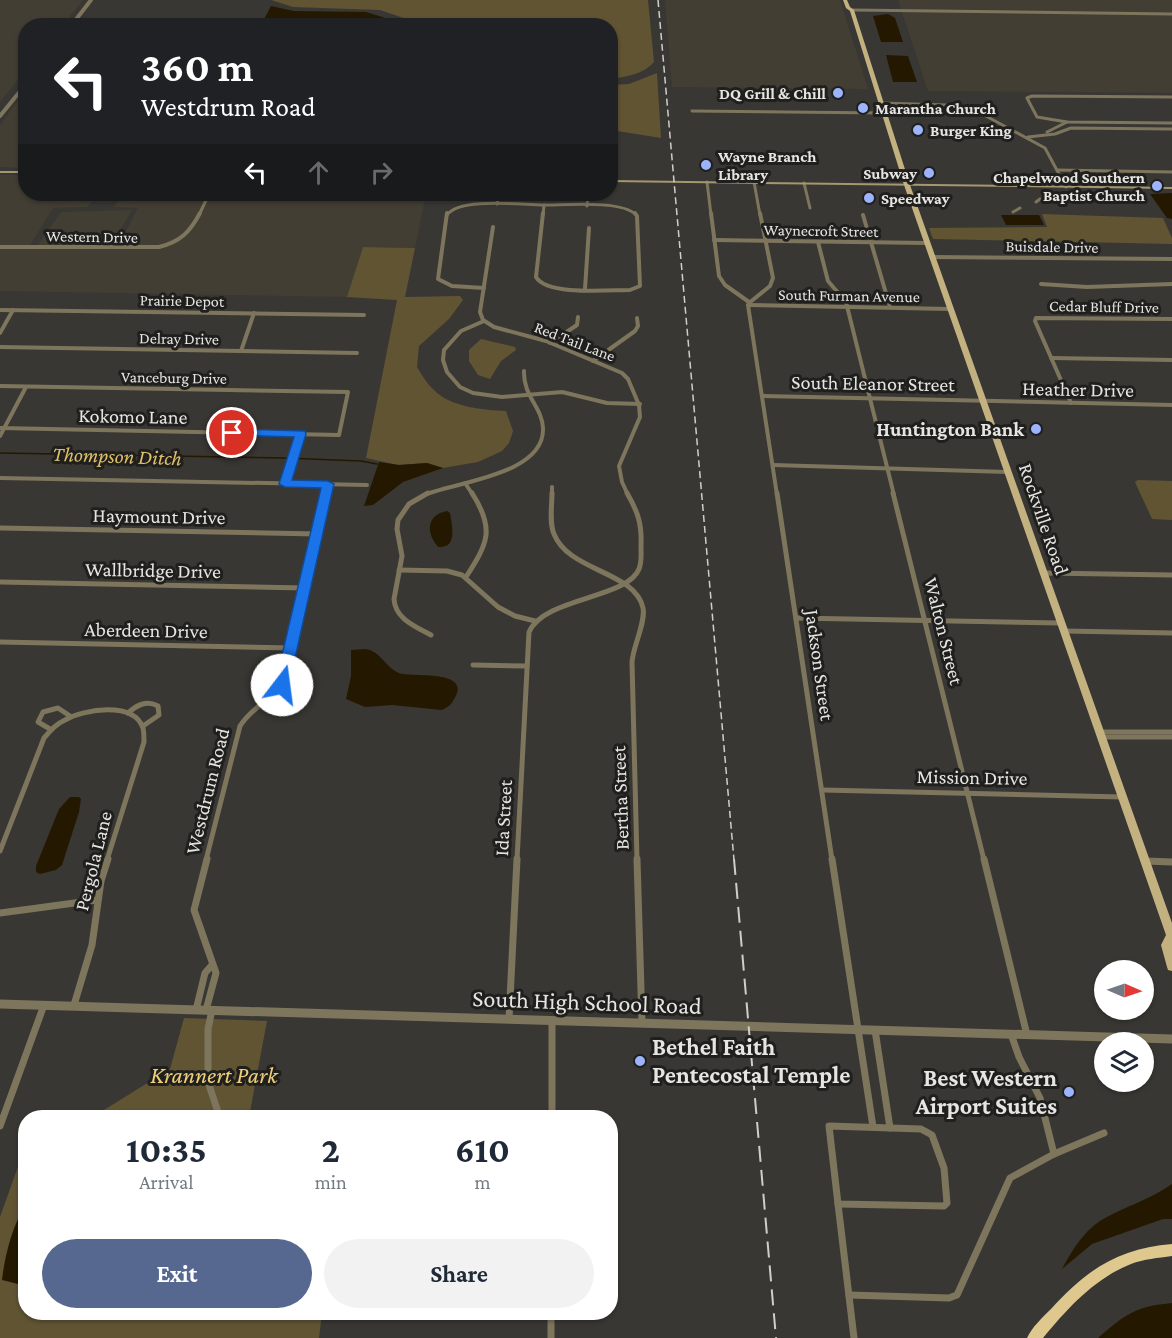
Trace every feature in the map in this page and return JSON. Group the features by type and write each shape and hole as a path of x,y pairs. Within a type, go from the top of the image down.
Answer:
{"highway":[{"path":"1034,1338 1064,1302 1100,1274 1120,1262 1141,1255 1172,1250"}],"main road":[{"name":"Rockville Road","path":"845,0 848,8 852,10"},
{"name":"Rockville Road","path":"851,0 854,8 852,10 907,185 1171,937 1166,945 1172,967"},
{"path":"0,172 18,172"},
{"path":"618,181 1172,188"}],"street":[{"path":"77,18 91,0"},
{"path":"852,10 1172,14"},
{"path":"0,116 18,94"},
{"path":"1172,97 1028,97 1039,118 1067,122 1172,123"},
{"path":"881,103 932,104 966,108 985,115 1045,148 1066,187"},
{"path":"692,111 884,113"},
{"path":"1028,137 1052,131 1067,122"},
{"path":"1028,137 1055,134 1071,128 1172,129"},
{"path":"1057,170 1172,172"},
{"path":"707,182 720,279 749,303 772,282 754,182"},
{"path":"804,183 810,208"},
{"name":"Western Drive","path":"0,247 148,249 164,247 182,240 190,233 206,201"},
{"path":"587,201 587,206"},
{"path":"484,288 444,284 437,276 449,210 465,204 497,204 618,206 631,209 637,216 641,284 638,288 585,289 554,288 541,284 536,278 544,205"},
{"path":"1012,212 1020,208"},
{"path":"863,215 890,307"},
{"path":"399,570 447,571 466,577 498,607 515,616 535,621 547,613 633,577 639,568 642,535 640,519 621,482 619,471 621,458 638,427 640,404 611,404 561,392 500,398 476,394 458,385 445,370 442,356 447,344 466,328 484,321 480,312 493,227"},
{"path":"585,289 589,228"},
{"name":"Waynecroft Street","path":"714,240 927,243"},
{"name":"Walton Street","path":"819,242 828,281 844,298 847,306 1026,1035"},
{"name":"Buisdale Drive","path":"932,256 1172,259"},
{"path":"1041,284 1087,287 1172,284"},
{"name":"South Furman Avenue","path":"749,303 950,309"},
{"name":"Jackson Street","path":"749,303 873,1127"},
{"name":"Prairie Depot","path":"0,310 364,315"},
{"path":"0,333 13,310"},
{"path":"241,351 254,313"},
{"path":"550,343 576,326 579,322 578,317"},
{"path":"593,361 635,331 638,326 637,318"},
{"name":"Cedar Bluff Drive","path":"1051,358 1035,321 1036,318 1172,319"},
{"name":"Red Tail Lane","path":"484,321 500,330 550,343 626,376 640,404"},
{"name":"Delray Drive","path":"0,347 357,353"},
{"path":"1071,404 1051,358 1172,360"},
{"path":"431,635 406,622 397,611 394,597 402,554 397,525 402,512 424,495 507,470 523,461 535,450 542,437 542,422 523,384 525,371"},
{"name":"Vanceburg Drive","path":"0,386 348,392 339,435 301,434"},
{"path":"0,436 2,428 26,387"},
{"name":"South Eleanor Street","path":"763,396 983,401"},
{"name":"Heather Drive","path":"983,401 1172,405"},
{"name":"Kokomo Lane","path":"2,428 301,434"},
{"path":"285,484 301,434"},
{"path":"773,465 1008,472"},
{"path":"0,478 367,485"},
{"path":"465,483 486,515 489,531 484,549 466,577"},
{"name":"Westdrum Road","path":"212,965 194,910 198,890 240,726 248,714 281,687 328,484"},
{"path":"552,488 552,529 558,543 573,557 621,583"},
{"name":"Haymount Drive","path":"0,528 317,534"},
{"path":"1043,573 1172,575"},
{"name":"Wallbridge Drive","path":"0,582 305,588"},
{"name":"Bertha Street","path":"621,583 638,596 644,609 643,620 635,642 632,665 642,1023"},
{"path":"796,618 924,621 1172,633"},
{"name":"Ida Street","path":"509,1019 529,633 535,621"},
{"name":"Aberdeen Drive","path":"0,642 291,648"},
{"path":"473,665 527,666"},
{"name":"Pergola Lane","path":"70,716 105,710 128,713 143,704 158,706 160,711 159,716 143,726 144,742 101,881 92,945 74,1005"},
{"path":"0,851 44,738 50,729 70,716 65,710 58,707 43,712 38,722 50,729"},
{"path":"128,713 138,719 143,726"},
{"path":"1100,734 1172,732"},
{"path":"1100,734 1172,737"},
{"name":"Mission Drive","path":"822,790 1122,797"},
{"path":"1144,861 1172,862"},
{"path":"0,913 98,900"},
{"path":"196,1010 206,973 212,965 216,973 209,1010 208,1082 217,1110"},
{"name":"South High School Road","path":"0,1004 1172,1039"},
{"path":"0,1126 44,1005"},
{"path":"552,1021 552,1110"},
{"path":"875,1030 890,1128"},
{"path":"1011,1034 1019,1057 1040,1098 1054,1154"},
{"path":"836,1204 942,1206 947,1203 943,1165 932,1135 922,1129 829,1126 836,1204 843,1238 854,1338"},
{"path":"849,1295 954,1297 960,1292 1007,1181 1015,1174 1054,1154 1104,1133"},
{"path":"551,1320 551,1338"}],"shaded area":[{"path":"0,0 83,0 69,18 18,18 18,80 0,102"},
{"path":"665,0 840,0 868,89 672,87"},
{"path":"898,0 1172,0 1172,93 928,91"},
{"path":"271,6 294,11 366,12 385,18 265,18"},
{"path":"888,14 895,18 903,42 881,42 873,16"},
{"path":"886,55 908,56 917,82 893,82"},
{"path":"18,101 18,168 0,167 0,125"},
{"path":"0,175 18,175 18,201 92,201 88,207 53,208 30,245 38,245 61,212 132,210 111,246 118,246 138,208 114,207 118,201 425,201 415,248 363,247 347,297 0,291"},
{"path":"1172,193 1172,219 1167,218 1150,194"},
{"path":"1001,215 1039,215 1044,225 1006,225"},
{"path":"379,462 399,465 427,463 443,468 403,482 373,505 364,506"},
{"path":"447,511 450,513 452,524 451,540 444,547 438,547 431,536 430,525 435,516"},
{"path":"365,649 375,653 399,673 439,677 456,683 458,691 453,701 442,710 392,705 365,707 346,699 351,676 351,650"},
{"path":"70,797 81,799 62,865 56,870 40,874 36,872 36,866 59,809"},
{"path":"1172,1184 1172,1219 1163,1219 1092,1244 1062,1269 1078,1243 1100,1221 1155,1195"},
{"path":"18,1219 18,1284 2,1280"},
{"path":"1172,1303 1172,1338 1098,1338 1131,1313 1149,1306"}],"green space":[{"path":"271,0 648,0 654,62 640,72 618,78 618,18 403,18 380,10 293,7"},
{"path":"657,73 661,138 618,131 618,85 629,84"},
{"path":"1042,214 1163,218 1172,238 1172,244 933,239 929,228 1047,227"},
{"path":"363,247 415,248 405,297 460,296 463,300 449,319 419,346 417,367 431,388 449,400 477,408 506,411 513,431 509,443 502,451 478,462 443,468 427,463 398,465 366,458 397,300 347,297"},
{"path":"481,339 515,347 516,350 501,361 490,379 478,375 469,361 469,350"},
{"path":"1138,480 1172,481 1172,520 1152,519 1135,482"},
{"name":"Krannert Park","path":"184,1018 267,1021 250,1110 104,1110 170,1069"},
{"path":"18,1167 18,1320 321,1320 319,1338 0,1338 0,1217"}],"waterway":[{"name":"Thompson Ditch","path":"0,453 285,458 361,461 377,464"}],"railway":[{"path":"658,0 734,860"},
{"path":"734,859 776,1338"}],"place":[{"name":"DQ Grill & Chill","path":"838,93"},
{"name":"Marantha Church","path":"863,108"},
{"name":"Burger King","path":"918,130"},
{"name":"Wayne Branch Library","path":"706,165"},
{"name":"Subway","path":"929,173"},
{"name":"Chapelwood Southern Baptist Church","path":"1157,186"},
{"name":"Speedway","path":"869,198"},
{"name":"Huntington Bank","path":"1036,429"},
{"name":"Bethel Faith Pentecostal Temple","path":"640,1061"},
{"name":"Best Western Airport Suites","path":"1069,1092"}],"route":[{"path":"232,433 301,434 285,484 328,484 282,685"}]}
